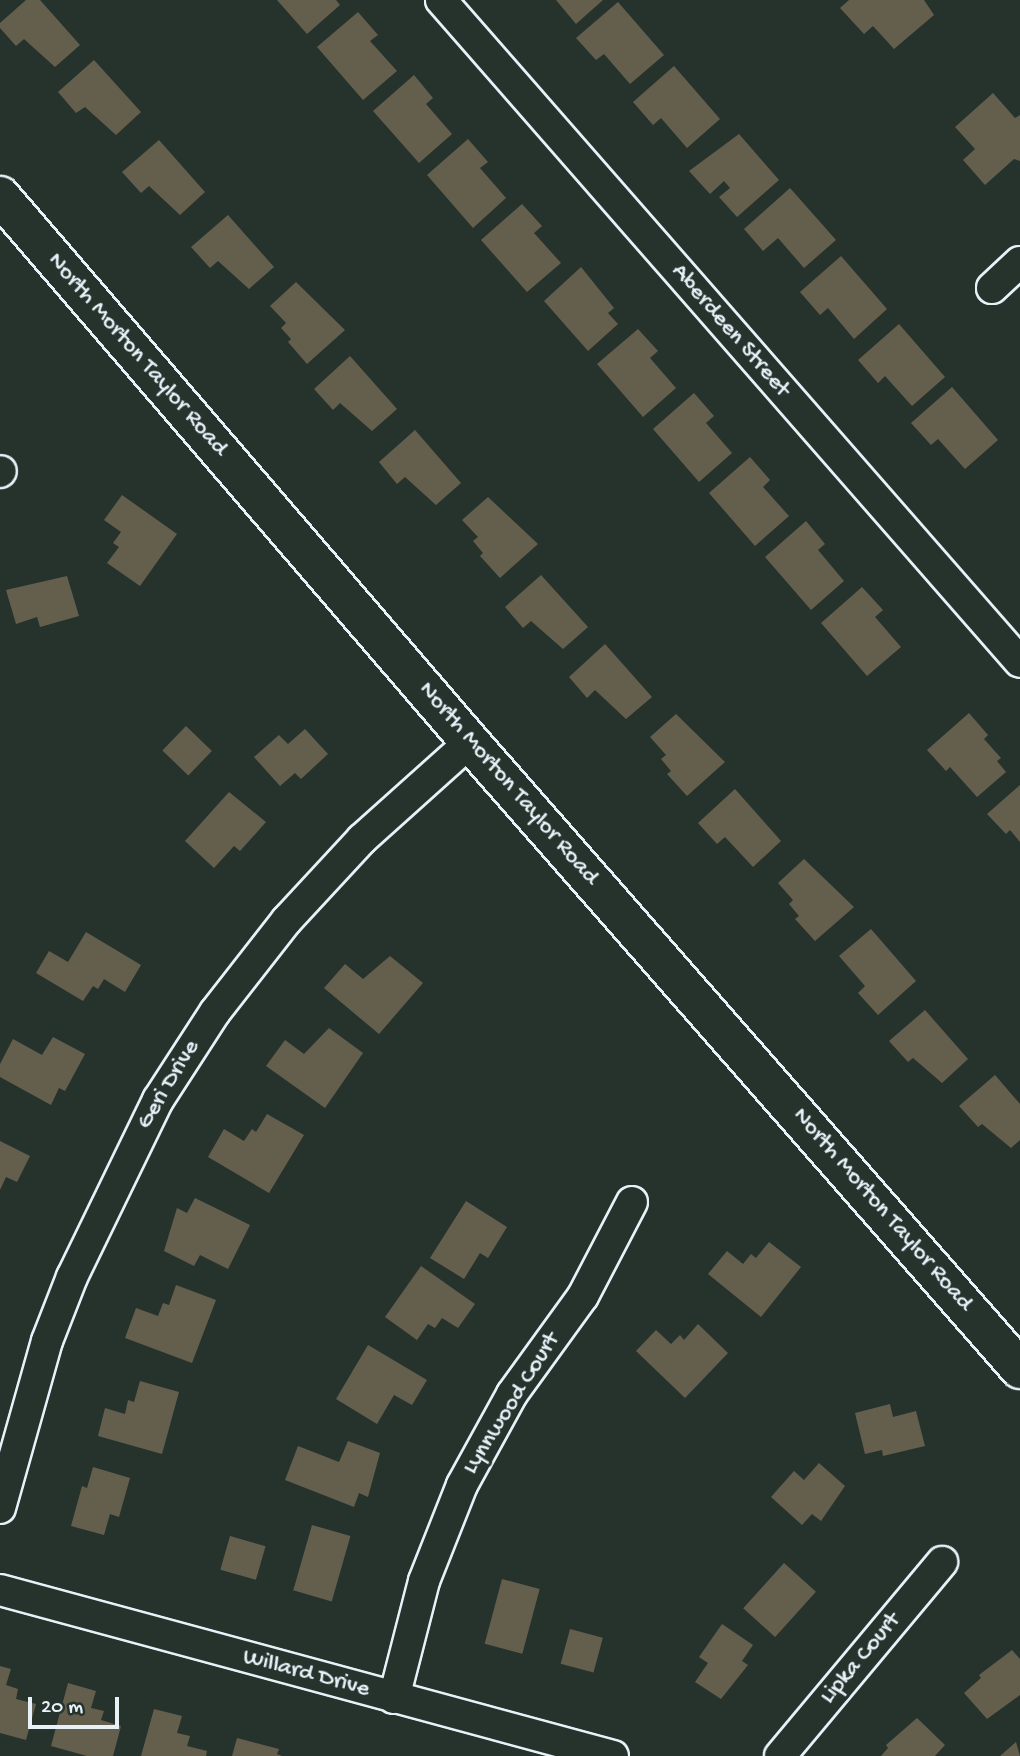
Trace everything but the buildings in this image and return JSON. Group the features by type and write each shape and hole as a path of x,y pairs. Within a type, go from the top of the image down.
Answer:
{"street":[{"name":"Aberdeen Street","path":"441,0 1020,662"},
{"name":"North Morton Taylor Road","path":"0,196 470,742 1020,1369"},
{"path":"992,288 1020,262"},
{"name":"Geri Drive","path":"0,1508 40,1366 72,1277 158,1100 215,1012 287,920 362,839 470,742"},
{"name":"Lynnwood Court","path":"394,1698 424,1581 462,1485 512,1394 583,1296 632,1202"},
{"name":"Lipka Court","path":"780,1756 942,1562"},
{"name":"Willard Drive","path":"0,1590 613,1756"}]}
